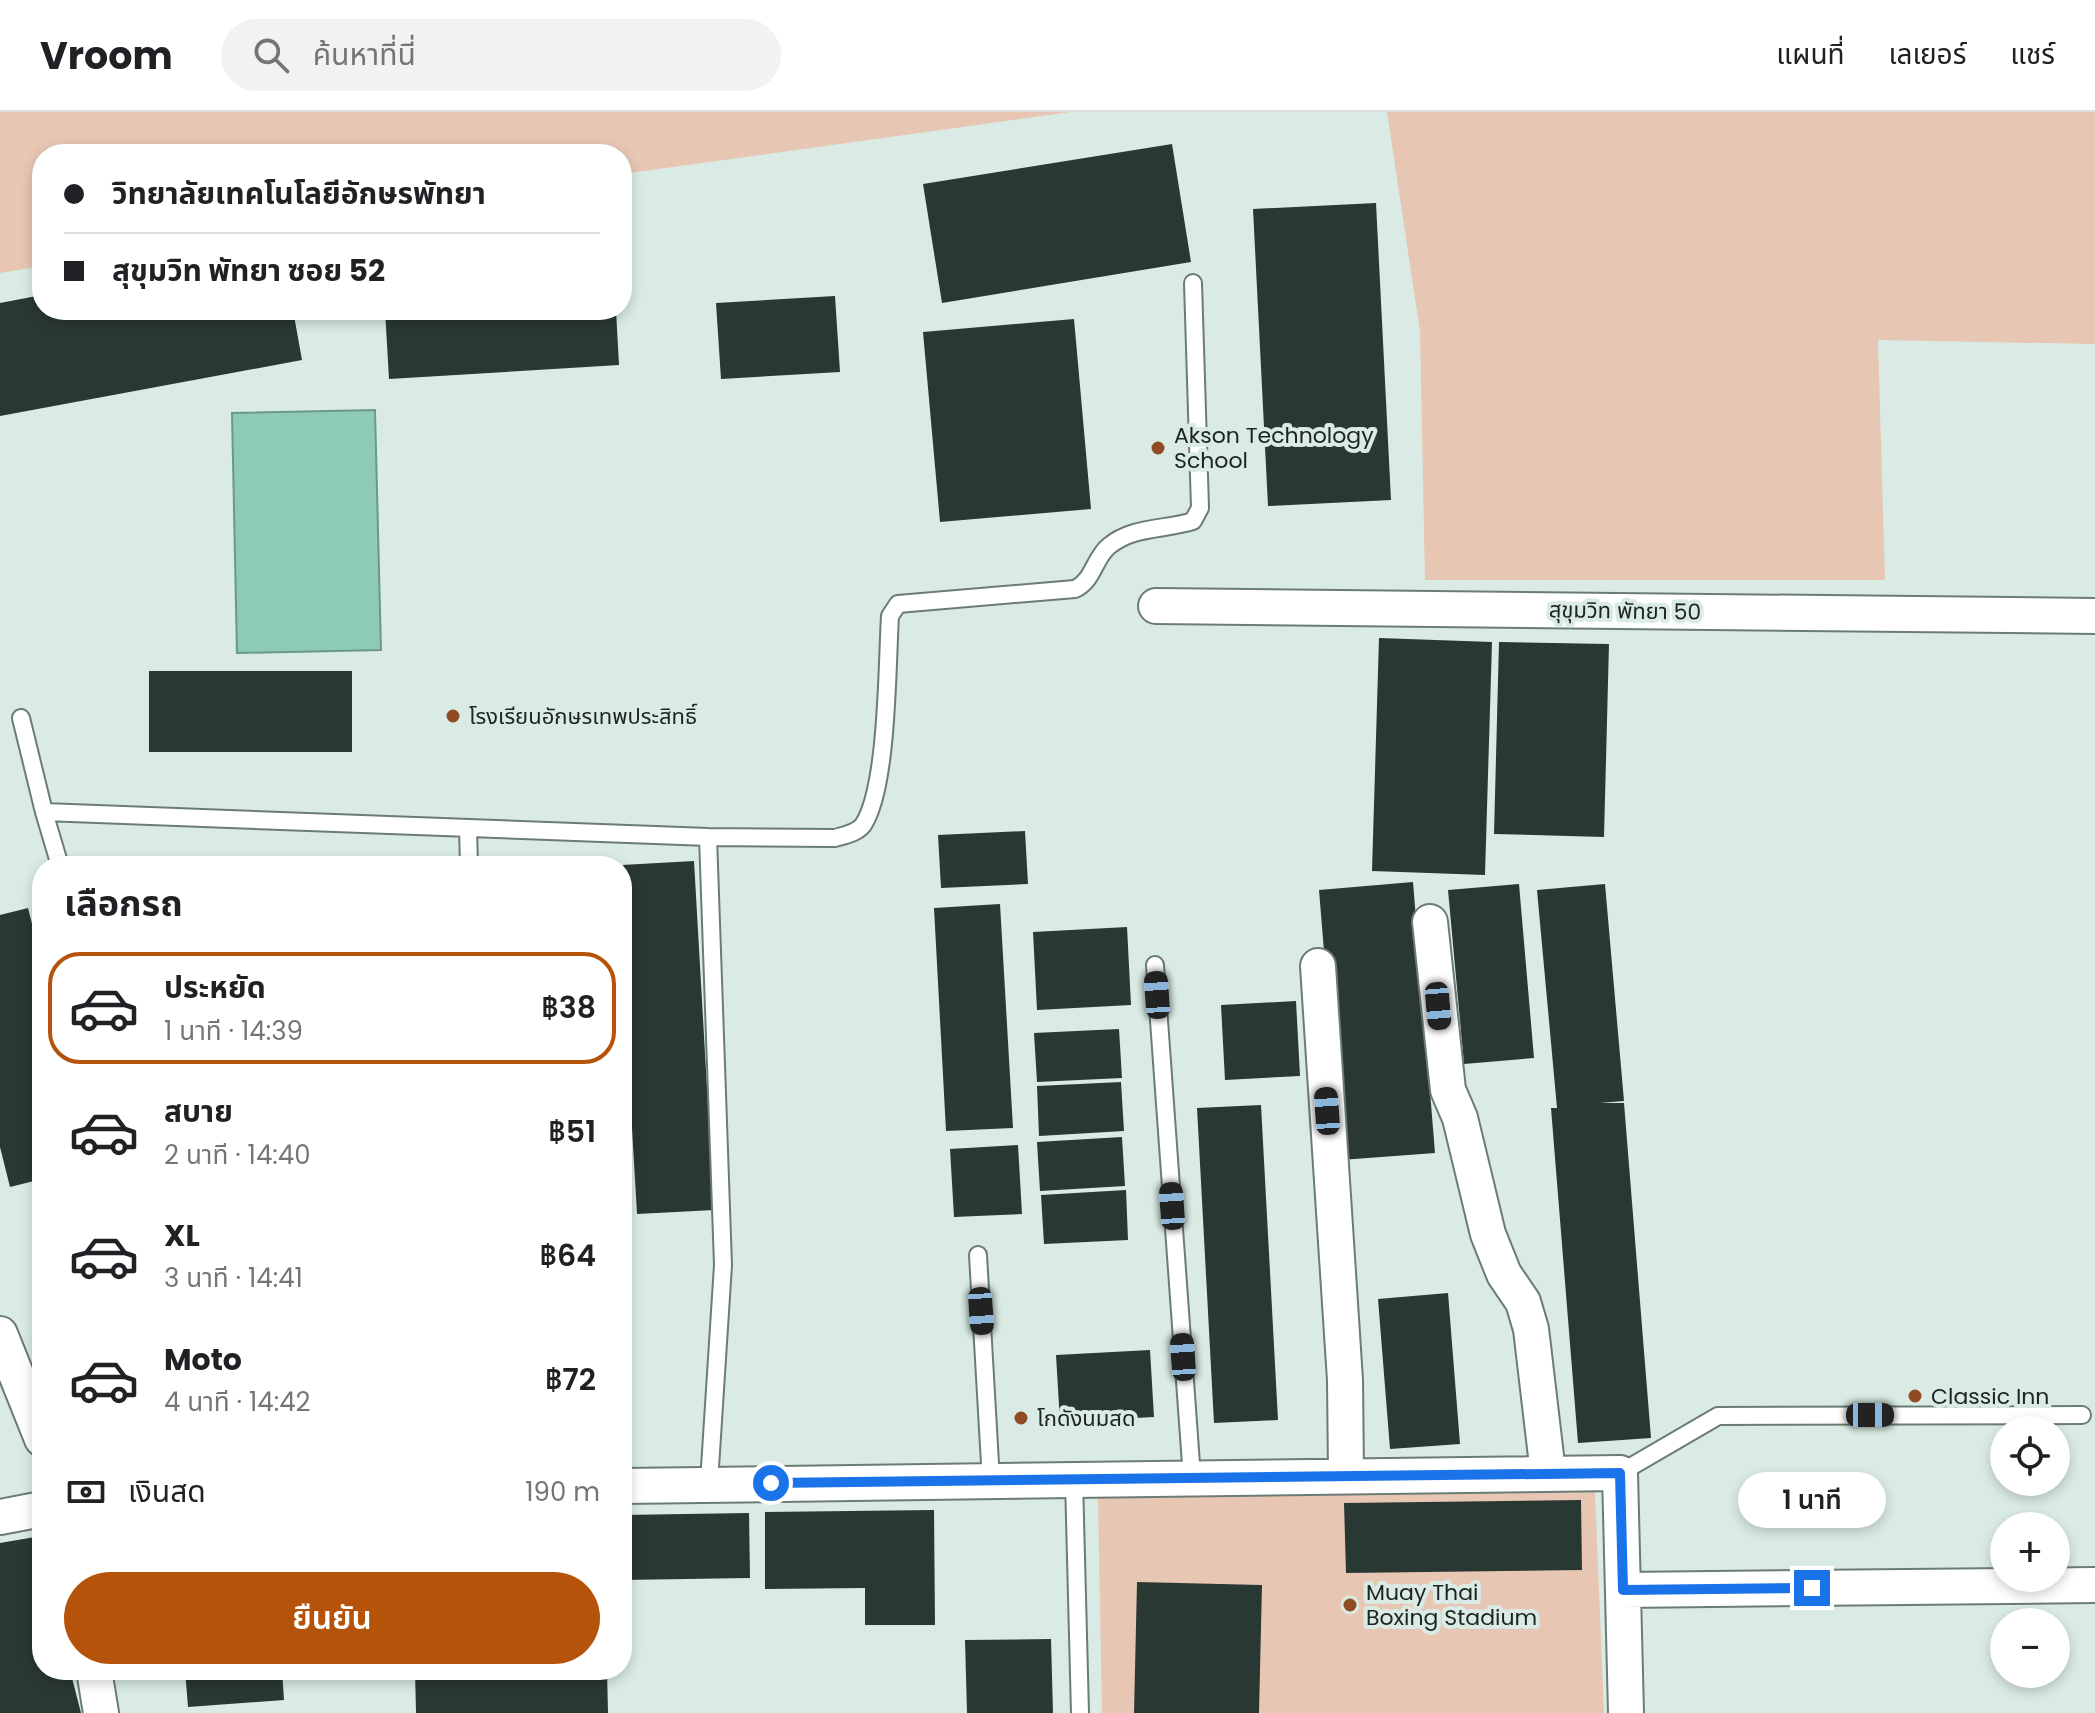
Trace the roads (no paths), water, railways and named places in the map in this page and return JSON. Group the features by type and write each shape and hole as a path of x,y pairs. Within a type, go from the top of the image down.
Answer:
{"street":[{"name":"สุขุมวิท พัทยา 50","path":"1156,606 2095,616"},
{"path":"1430,922 1448,1090 1460,1118 1488,1234 1504,1274 1523,1302 1531,1329 1548,1473"},
{"path":"1318,966 1345,1380 1346,1474"},
{"path":"0,1334 32,1414"},
{"path":"632,1486 1346,1474 1620,1473 1626,1713"},
{"path":"0,1517 32,1511"},
{"path":"1623,1590 2095,1585"},
{"path":"96,1680 101,1713"}],"lane":[{"path":"44,812 708,837 835,838 853,833 863,825 877,784 890,616 898,604 1075,589 1086,584 1106,548 1123,536 1193,521 1200,508 1193,283"},
{"path":"21,718 57,856"},
{"path":"468,828 469,856"},
{"path":"708,837 723,1252 709,1483"},
{"path":"1155,965 1192,1478"},
{"path":"978,1255 991,1481"},
{"path":"1620,1473 1718,1416 2082,1415"},
{"path":"1074,1480 1080,1713"}],"place":[{"name":"Akson Technology School","path":"1158,448"},
{"name":"โรงเรียนอักษรเทพประสิทธิ์","path":"453,716"},
{"name":"Classic Inn","path":"1915,1396"},
{"name":"โกดังนมสด","path":"1021,1418"},
{"name":"Muay Thai Boxing Stadium","path":"1350,1605"}]}
